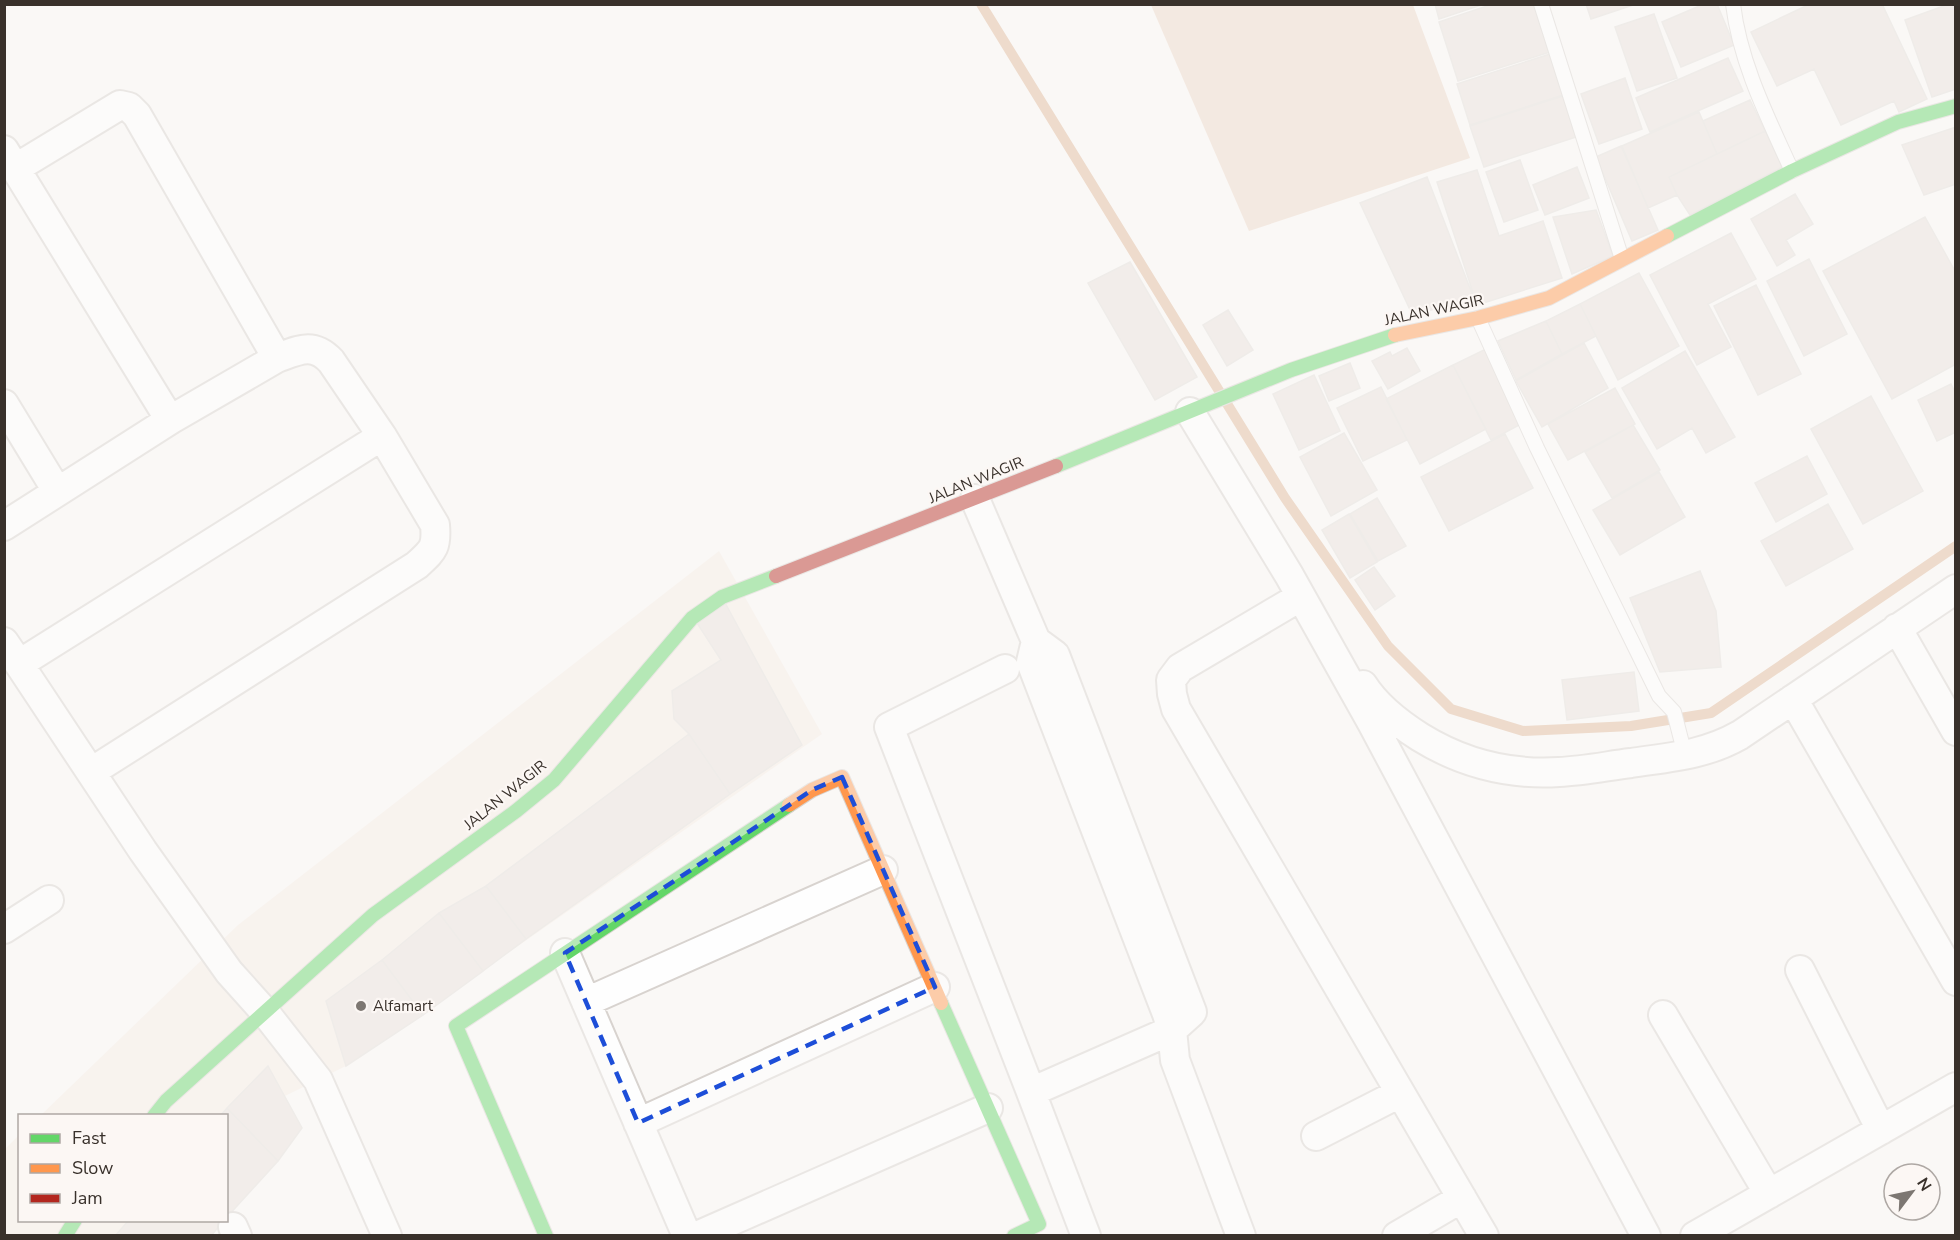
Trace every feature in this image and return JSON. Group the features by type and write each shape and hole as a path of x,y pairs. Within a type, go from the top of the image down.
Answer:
{"street":[{"path":"170,420 10,159 120,105 129,107 137,115 277,358"},
{"name":"JALAN WAGIR","path":"156,1114 166,1101 372,915 516,811 554,780 692,618 722,597 975,499 1291,370 1385,337 1478,318 1549,298 1792,171 1898,122 1956,106"},
{"path":"4,526 170,420 277,358 312,349 322,351 331,361 382,436 435,525 436,542 431,552 417,565 91,772"},
{"path":"4,404 57,491"},
{"path":"1195,410 1372,723 1646,1236"},
{"path":"382,436 12,653 143,851 230,972 318,1080 387,1236"},
{"path":"975,499 1036,641 1031,662 1172,1029 1175,1060 1241,1236"},
{"path":"1294,586 1310,602 1370,696 1400,724 1438,747 1478,764 1514,772 1560,772 1685,755 1720,746 1956,589"},
{"path":"1294,586 1180,668 1171,680 1176,709 1484,1236"},
{"path":"1897,628 1956,731"},
{"path":"1005,669 889,727 1086,1236"},
{"path":"1793,699 1956,981"},
{"path":"546,1236 456,1026 812,790 842,777 1039,1224 1014,1236"},
{"path":"586,1002 883,870"},
{"path":"4,929 49,900"},
{"path":"565,953 687,1236"},
{"path":"1800,970 1881,1130"},
{"path":"638,1123 935,987"},
{"path":"1663,1015 1769,1194"},
{"path":"1031,1092 1172,1029"},
{"path":"1695,1236 1956,1087"},
{"path":"1316,1136 1400,1092"},
{"path":"697,1236 988,1108"},
{"path":"1397,1236 1462,1198"},
{"path":"65,1236 74,1222"}],"lane":[{"path":"1541,4 1623,261"},
{"path":"1733,4 1744,52 1760,99 1792,171"},
{"path":"1478,318 1536,448 1659,696 1674,712 1685,755"}],"highlighted area":[{"path":"842,777 935,987 638,1123 565,953 812,790"}],"shaded area":[{"path":"1151,5 1413,5 1470,158 1249,231"},
{"path":"719,551 822,734 346,1066 285,1096 302,1128 228,1215 228,1114 42,1114 238,925"},
{"path":"18,1136 18,1222 221,1222 209,1235 5,1236 5,1149"}],"building":[{"path":"1435,4 1484,4 1439,19"},
{"path":"1493,4 1534,4 1550,52 1458,81 1439,22"},
{"path":"1586,4 1636,4 1591,19"},
{"path":"1704,4 1717,4 1734,45 1681,67 1662,22"},
{"path":"1810,4 1882,4 1927,99 1899,112 1894,101 1841,125 1814,69 1777,86 1751,32"},
{"path":"1949,4 1956,4 1956,89 1932,97 1905,20"},
{"path":"1654,14 1677,78 1637,91 1615,27"},
{"path":"1550,54 1563,95 1470,125 1457,84"},
{"path":"1728,58 1743,91 1650,132 1636,98"},
{"path":"1625,78 1642,129 1599,144 1581,94"},
{"path":"1563,96 1576,137 1484,167 1470,126"},
{"path":"1750,100 1765,131 1717,154 1703,121"},
{"path":"1699,112 1717,154 1669,177 1677,195 1648,208 1622,146"},
{"path":"1956,127 1956,184 1924,195 1902,145"},
{"path":"1765,131 1782,167 1690,215 1669,177"},
{"path":"1621,146 1658,230 1632,241 1596,157"},
{"path":"1520,160 1538,210 1504,222 1486,172"},
{"path":"1577,167 1589,198 1545,215 1533,185"},
{"path":"1477,170 1499,236 1543,221 1562,278 1477,305 1437,182"},
{"path":"1427,177 1473,296 1413,316 1360,203"},
{"path":"1795,194 1813,224 1786,240 1795,255 1777,266 1751,219"},
{"path":"1596,210 1613,256 1572,274 1553,217"},
{"path":"1925,217 1956,273 1956,364 1892,399 1823,271"},
{"path":"1731,233 1756,279 1708,304 1731,347 1697,365 1650,275"},
{"path":"1809,259 1847,334 1804,356 1767,281"},
{"path":"1130,262 1197,377 1155,400 1088,283"},
{"path":"1639,273 1679,346 1618,380 1580,304"},
{"path":"1756,285 1801,374 1758,395 1714,306"},
{"path":"1580,304 1596,336 1562,354 1546,321"},
{"path":"1228,310 1253,350 1227,366 1203,325"},
{"path":"1546,321 1562,354 1516,380 1498,341"},
{"path":"1584,343 1608,388 1542,427 1516,381"},
{"path":"1407,348 1420,371 1388,389 1372,361 1390,352 1392,356"},
{"path":"1486,349 1523,423 1491,440 1453,365"},
{"path":"1685,351 1735,437 1706,453 1692,428 1657,449 1622,388"},
{"path":"1350,363 1360,388 1329,401 1319,376"},
{"path":"1453,365 1486,429 1420,464 1386,399"},
{"path":"1314,375 1340,431 1299,450 1273,394"},
{"path":"1951,384 1956,394 1956,432 1937,441 1918,400"},
{"path":"1381,387 1407,440 1363,461 1337,408"},
{"path":"1615,388 1635,424 1568,460 1548,424"},
{"path":"1871,396 1923,491 1863,524 1811,429"},
{"path":"1633,425 1660,470 1612,498 1585,452"},
{"path":"1344,433 1377,490 1331,516 1300,457"},
{"path":"1505,434 1533,488 1449,531 1421,477"},
{"path":"1807,456 1827,494 1776,522 1755,483"},
{"path":"1659,472 1685,517 1620,555 1593,510"},
{"path":"1377,498 1406,546 1378,561 1350,514"},
{"path":"1828,504 1853,549 1786,586 1761,541"},
{"path":"1349,514 1377,562 1350,578 1322,530"},
{"path":"1374,567 1395,596 1375,610 1355,580"},
{"path":"1700,571 1716,611 1721,667 1660,672 1630,598"},
{"path":"723,599 802,745 730,794 689,734 674,719 672,691 721,660 695,620"},
{"path":"1634,672 1639,711 1567,720 1562,680"},
{"path":"689,734 730,794 526,939 486,886"},
{"path":"486,886 526,939 483,971 439,913"},
{"path":"439,913 483,971 423,1015 382,960"},
{"path":"382,960 423,1015 346,1066 326,1001"},
{"path":"268,1066 302,1128 278,1161 227,1108"},
{"path":"227,1108 278,1161 228,1216 228,1114 222,1114"},
{"path":"127,1222 222,1222 211,1236 115,1236"}],"waterway":[{"path":"981,4 1285,498 1388,646 1451,709 1523,731 1631,726 1711,713 1956,546"}],"traffic: fast":[{"path":"1667,236 1792,171 1898,122 1956,106"},
{"path":"1056,466 1291,370 1395,335"},
{"path":"156,1114 166,1101 373,915 516,811 554,780 692,618 722,597 776,576"},
{"path":"546,1236 456,1026 789,805"},
{"path":"941,1003 1039,1224 1014,1236"},
{"path":"65,1236 74,1222"}],"traffic: slow":[{"path":"1395,335 1478,318 1549,298 1667,236"},
{"path":"789,805 812,790 842,777 941,1003"}],"traffic: jam":[{"path":"776,576 1056,466"}],"place":[{"name":"Alfamart","path":"361,1006"}]}
